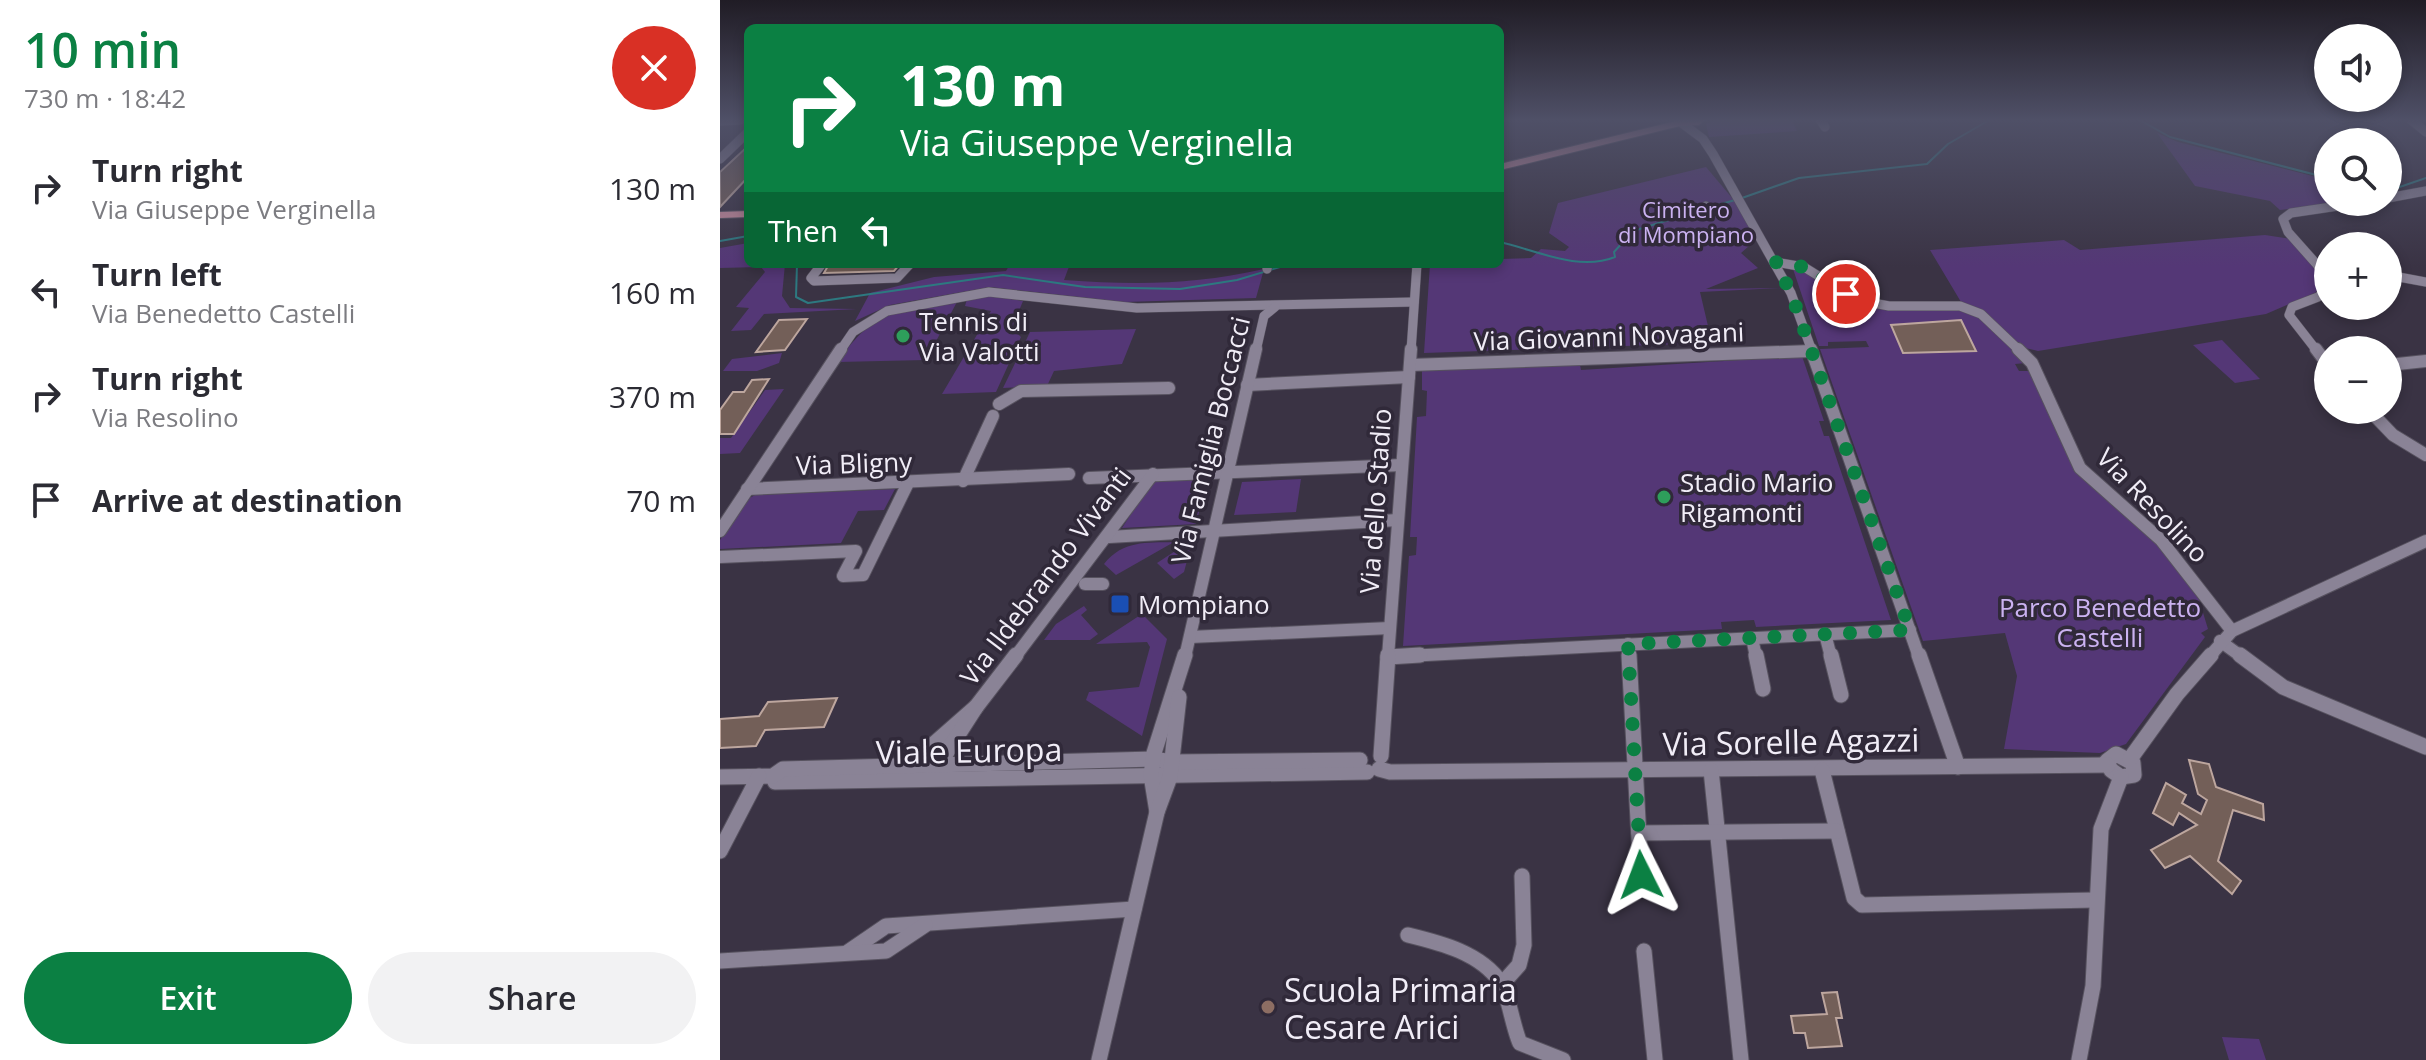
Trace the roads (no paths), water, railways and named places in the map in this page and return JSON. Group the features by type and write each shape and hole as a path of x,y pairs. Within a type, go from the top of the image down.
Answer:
{"main road":[{"path":"720,218 744,216"}],"street":[{"path":"1721,168 1791,293 1958,767"},
{"path":"2402,195 2426,191"},
{"path":"2314,210 2285,215 2282,222 2314,261"},
{"name":"Via Resolino","path":"1775,262 1804,267 1857,300 1889,306 1960,306 1981,314 2032,363 2080,468 2161,540 2232,631"},
{"path":"819,268 811,278 814,281 897,278 906,268"},
{"name":"Via dello Stadio","path":"1372,759 1388,657 1417,268"},
{"path":"2402,278 2426,282"},
{"path":"720,531 853,332 882,313 989,292 1117,307 1267,303 1275,307 1414,302"},
{"path":"2314,299 2292,307 2289,315 2314,347"},
{"name":"Via Famiglia Boccacci","path":"1157,812 1164,801 1171,769 1179,682 1212,532 1264,316 1275,307"},
{"name":"Via Giovanni Novagani","path":"1247,385 1409,371 1811,351"},
{"path":"2402,364 2426,362"},
{"path":"999,404 1021,391 1169,388"},
{"path":"963,481 993,416"},
{"path":"2382,424 2393,435 2426,455"},
{"path":"1091,476 1402,465"},
{"name":"Via Ildebrando Vivanti","path":"941,765 976,707 1109,537 1110,527 1153,474"},
{"name":"Via Bligny","path":"747,489 1067,476"},
{"path":"720,557 856,551 843,576 863,575 908,483"},
{"path":"1109,537 1398,520"},
{"path":"2130,759 2220,641 2232,631 2426,541"},
{"path":"1085,584 1103,584"},
{"path":"1190,637 1390,628"},
{"path":"1388,657 1910,630"},
{"path":"1825,634 1841,695"},
{"path":"1752,638 1763,689"},
{"path":"2220,641 2283,687 2426,747"},
{"path":"1628,644 1641,875"},
{"name":"Via Famiglia Boccacci","path":"1099,1060 1157,812 1157,791 1150,777 1165,713 1179,682"},
{"name":"Via Ildebrando Vivanti","path":"910,765 935,746 962,714 976,707"},
{"path":"2116,754 2130,759 2135,768 2134,775 2121,777 2108,765 2109,757 2116,754"},
{"name":"Viale Europa","path":"720,777 766,776 783,769 1154,759 1171,769"},
{"name":"Via Sorelle Agazzi","path":"1171,769 1372,759 1390,772 2108,765"},
{"path":"875,779 887,773 926,773 941,765"},
{"name":"Viale Europa","path":"766,776 775,782 1150,777 1171,769"},
{"path":"1711,770 1741,1060"},
{"path":"1822,770 1854,898 1862,905 2095,900"},
{"path":"720,851 766,776"},
{"path":"2079,1060 2093,986 2101,829 2121,777"},
{"path":"1639,833 1837,831"},
{"path":"1502,984 1519,965 1524,945 1522,876"},
{"path":"720,961 886,951 928,923 1134,909"},
{"path":"1408,935 1448,945 1475,959 1502,984 1510,1020 1520,1043 1563,1060"},
{"path":"1644,951 1655,1060"}],"waterway":[{"path":"1742,198 1799,178 1886,168"},
{"path":"2291,168 2314,174"},
{"path":"2402,186 2426,178"},
{"path":"1711,207 1735,200"},
{"path":"1504,243 1572,261 1601,261 1615,257 1614,252 1633,231 1704,209"},
{"path":"720,241 744,237"},
{"path":"797,268 796,297 808,303 1003,275 1085,287 1180,289 1237,280 1277,268"}],"place":[{"name":"Tennis di Via Valotti","path":"903,336"},
{"name":"Stadio Mario Rigamonti","path":"1664,497"},
{"name":"Mompiano","path":"1120,604"},
{"name":"Scuola Primaria Cesare Arici","path":"1268,1007"}],"park label":[{"name":"Cimitero di Mompiano","path":"1686,222"},
{"name":"Parco Benedetto Castelli","path":"2100,622"}]}
